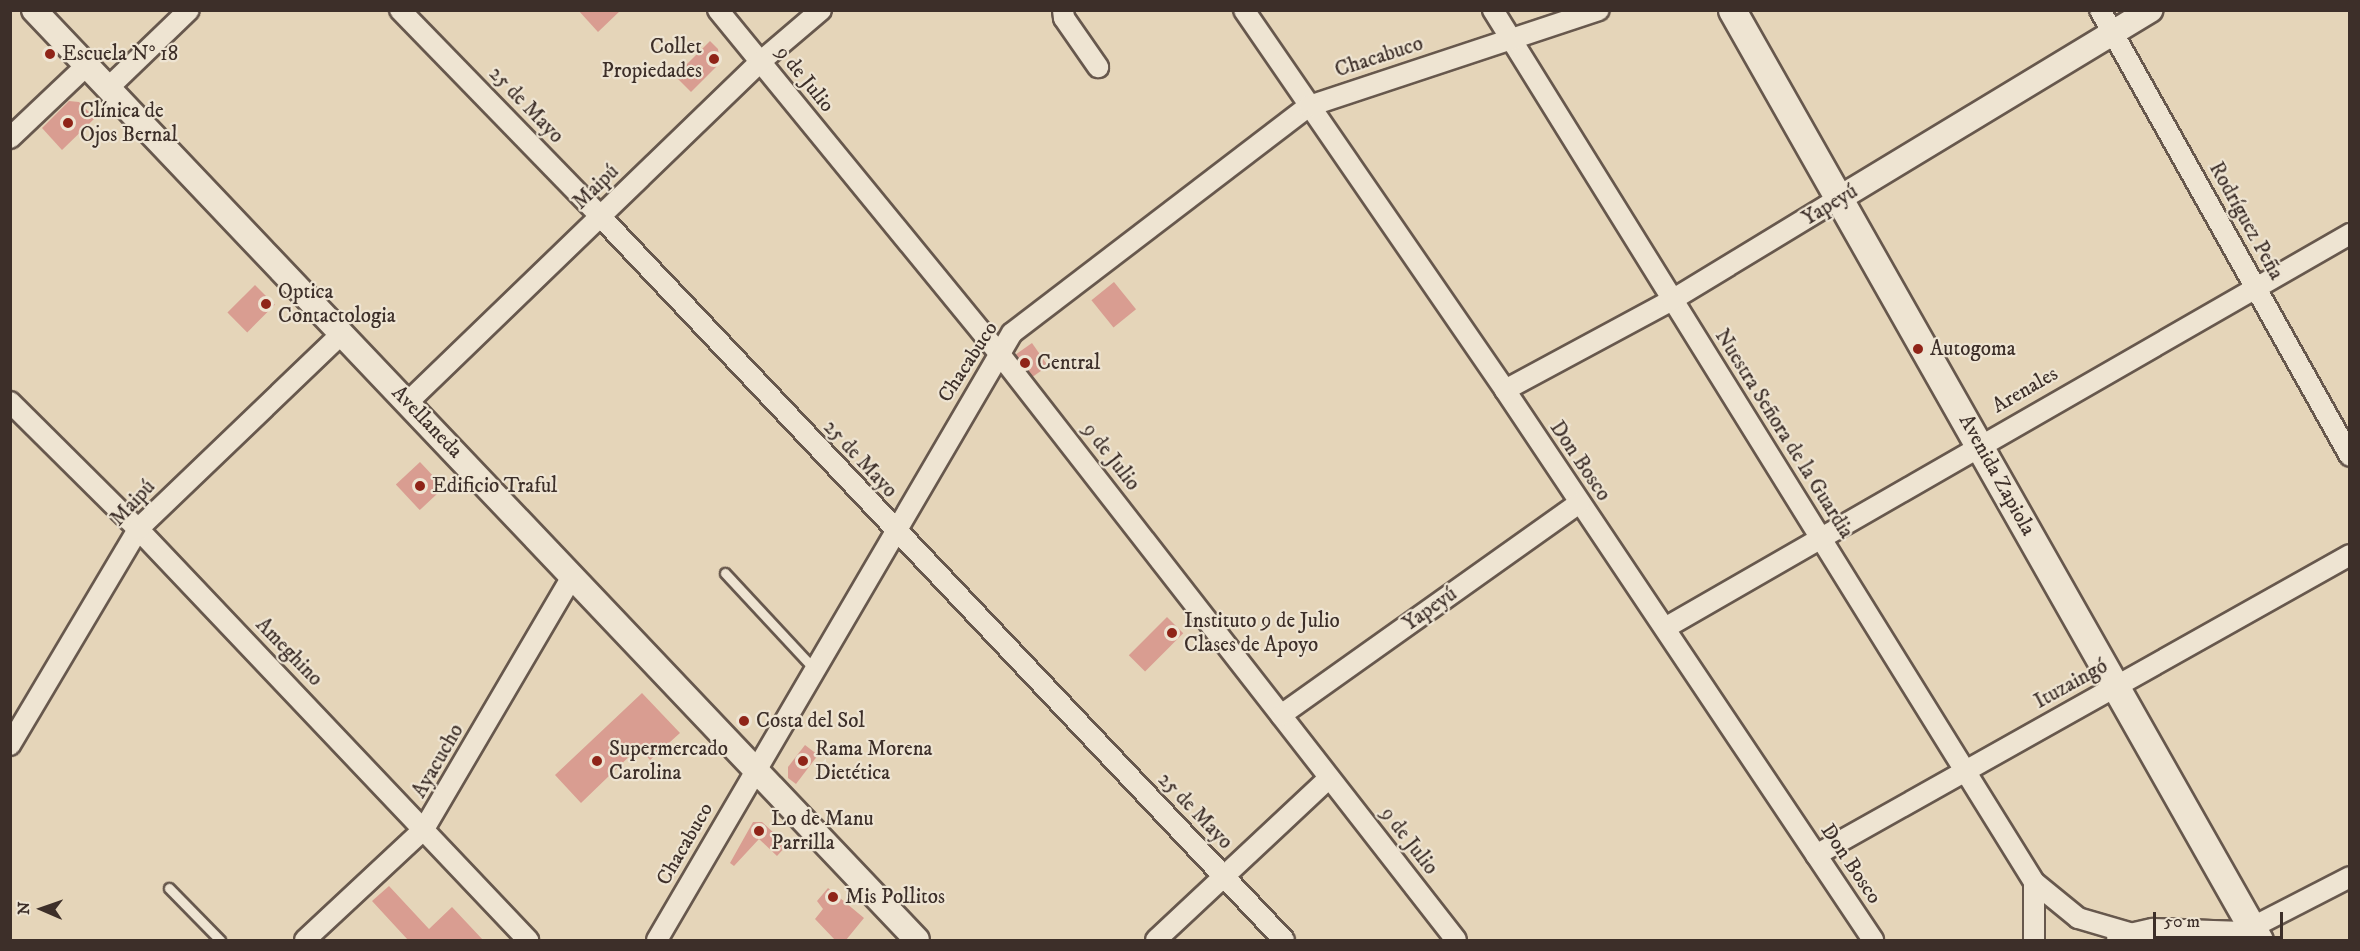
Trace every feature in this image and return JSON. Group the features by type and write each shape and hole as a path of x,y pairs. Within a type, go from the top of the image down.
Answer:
{"main road":[{"name":"Avenida Zapiola","path":"1732,10 1980,444 2256,935"}],"street":[{"name":"Avellaneda","path":"34,10 573,575 917,940"},
{"path":"108,88 189,10"},
{"name":"25 de Mayo","path":"400,10 600,216 895,531 1284,940"},
{"name":"9 de Julio","path":"718,10 998,352 1456,940"},
{"name":"Maipú","path":"408,402 760,62 821,10"},
{"path":"1063,10 1064,18 1098,67"},
{"name":"Don Bosco","path":"1244,10 1505,390 1873,940"},
{"name":"Nuestra Señora de la Guardia","path":"1493,10 2034,882 2078,918 2129,933"},
{"name":"Chacabuco","path":"657,940 998,352 1012,333 1309,106 1599,10"},
{"name":"Rodríguez Peña","path":"2100,10 2349,456"},
{"name":"Yapeyú","path":"1505,390 1672,300 2150,10"},
{"path":"10,138 87,65"},
{"name":"Arenales","path":"1665,628 1819,536 2349,234"},
{"name":"Maipú","path":"10,745 138,529 341,334"},
{"name":"Ameghino","path":"12,405 138,529 528,940"},
{"name":"Yapeyú","path":"1281,715 1579,503"},
{"name":"Ituzaingó","path":"1816,855 2349,555"},
{"name":"Ayacucho","path":"305,940 424,829 573,575"},
{"path":"1156,940 1329,778"},
{"path":"2106,940 2129,933 2175,929 2256,935 2349,877"},
{"path":"2034,882 2034,940"}],"lane":[{"path":"725,573 815,670"},
{"path":"169,888 220,940"}],"building":[{"path":"578,10 621,10 598,32"},
{"path":"710,41 718,49 720,63 691,92 675,76"},
{"name":"Clínica de Ojos Bernal","path":"69,101 79,102 95,118 62,150 42,128"},
{"path":"1114,282 1136,309 1113,327 1091,300"},
{"path":"255,285 275,305 247,332 227,313"},
{"path":"1032,343 1048,366 1031,378 1015,355"},
{"name":"Edificio Traful","path":"420,462 444,488 420,510 396,485"},
{"path":"1167,617 1183,633 1145,671 1129,655"},
{"name":"Supermercado Carolina","path":"642,693 680,733 650,760 639,747 581,803 555,775"},
{"name":"Rama Morena Dietética","path":"805,745 818,755 796,784 788,778 788,767"},
{"name":"Lo de Manu Parrilla","path":"753,822 762,822 787,845 777,856 759,839 734,866 730,863"},
{"path":"389,886 429,929 452,907 483,940 408,940 372,901"},
{"path":"828,888 864,918 846,940 835,940 815,919 823,909 817,901"}],"place":[{"name":"Escuela N° 18","path":"50,54"},
{"name":"Collet Propiedades","path":"714,59"},
{"name":"Clínica de Ojos Bernal","path":"68,123"},
{"name":"Optica Contactologia","path":"266,304"},
{"name":"Autogoma","path":"1918,349"},
{"name":"Central","path":"1025,363"},
{"name":"Edificio Traful","path":"420,486"},
{"name":"Instituto 9 de Julio Clases de Apoyo","path":"1172,633"},
{"name":"Costa del Sol","path":"744,721"},
{"name":"Supermercado Carolina","path":"597,761"},
{"name":"Rama Morena Dietética","path":"803,761"},
{"name":"Lo de Manu Parrilla","path":"759,831"},
{"name":"Mis Pollitos","path":"833,897"}]}
